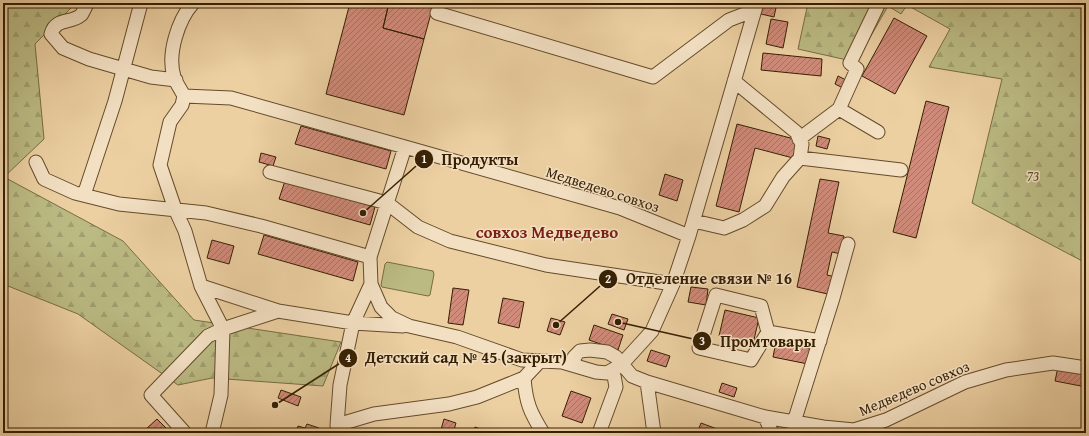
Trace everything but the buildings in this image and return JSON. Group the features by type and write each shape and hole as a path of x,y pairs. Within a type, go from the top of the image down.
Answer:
{"street":[{"path":"84,195 124,69 141,3"},
{"path":"799,139 839,109 857,69 850,63 879,3"},
{"path":"87,4 81,15 73,19 61,21 52,30 51,34 63,48 89,59 150,77 176,80"},
{"path":"189,5 178,30 172,66 176,80 184,96 182,105 170,122 160,165 175,209 185,231 201,286 223,329 221,395 212,433"},
{"path":"437,12 653,77 729,20 756,7"},
{"path":"201,286 278,311 353,323 409,326 457,337 522,360 562,362 607,373 621,364 652,331 673,284 694,220 756,7"},
{"path":"694,220 724,228 743,220 765,206 783,177 800,158 802,144 796,132 734,81"},
{"name":"Медведево совхоз","path":"184,96 231,98 620,208 689,236"},
{"path":"839,109 878,132"},
{"path":"405,147 370,257 371,284 381,308 392,318 409,326"},
{"path":"800,158 901,170"},
{"path":"36,162 44,179 84,195 119,204 206,213 254,224 370,257"},
{"path":"270,172 387,203 418,227 450,242 546,265 673,284"},
{"path":"794,422 820,341 848,244"},
{"path":"371,284 353,323 340,385 338,429 374,414 464,401 524,378 540,361"},
{"path":"716,295 761,306 768,332 751,360 699,348 716,295"},
{"path":"185,433 151,395 208,336 223,329 278,311"},
{"path":"768,332 820,341"},
{"name":"Медведево совхоз","path":"575,366 574,357 580,351 590,350 607,352 616,357 632,376 647,382 765,417 822,427 854,430 886,420 965,382 1006,370 1054,363 1086,368"},
{"path":"599,433 616,386 621,364"},
{"path":"524,378 526,399 533,417 543,433"},
{"path":"647,382 654,433"},
{"path":"765,417 772,433"}],"green space":[{"path":"25,3 76,3 35,44 44,139 4,177 123,241 194,320 341,342 323,386 212,378 178,385 78,314 3,284 3,6 25,5"},
{"name":"73","path":"808,3 1086,3 1086,263 972,203 1002,79 929,67 950,29 907,5 901,14 888,6 856,62 798,49"},
{"path":"387,262 433,271 434,274 430,295 428,296 382,287 381,285 385,264"}],"place":[{"name":"Продукты","path":"363,213"},
{"name":"Промтовары","path":"618,322"},
{"name":"Отделение связи № 16","path":"556,325"},
{"name":"Детский сад № 45 (закрыт)","path":"275,405"}],"district":[{"name":"совхоз Медведево","path":"547,231"}]}
